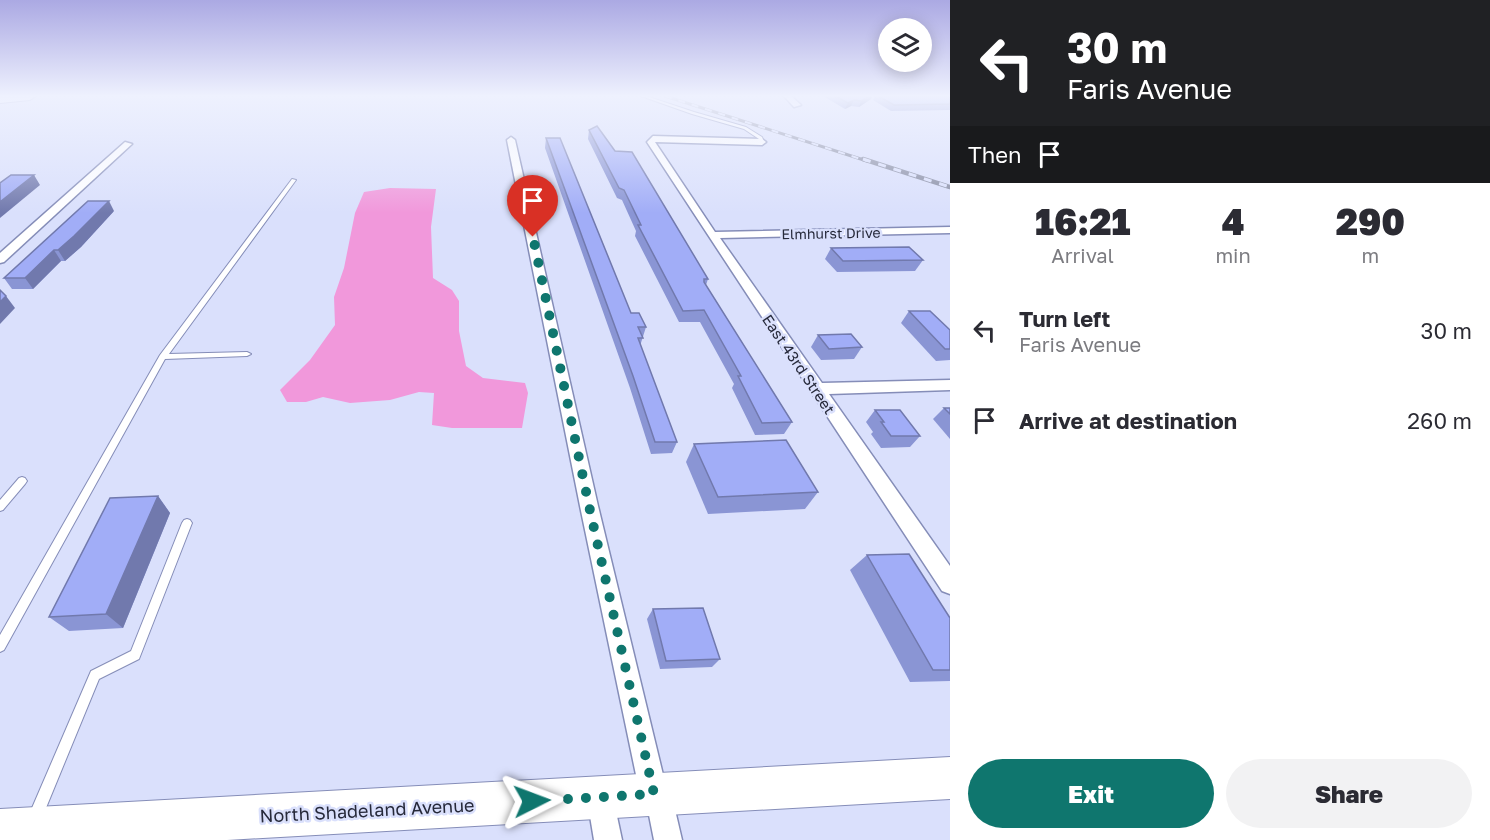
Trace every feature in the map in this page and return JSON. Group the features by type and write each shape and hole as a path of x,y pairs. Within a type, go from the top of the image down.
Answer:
{"main road":[{"name":"North Shadeland Avenue","path":"15,830 950,778"}],"street":[{"name":"East 43rd Street","path":"762,142 653,139 651,142 950,584"},
{"path":"511,140 668,840"},
{"path":"0,259 128,144"},
{"name":"Elmhurst Drive","path":"712,235 950,230"},
{"path":"816,389 950,385"},
{"path":"601,797 608,840"}],"lane":[{"path":"757,135 762,142"},
{"path":"0,646 164,357 294,180"},
{"path":"164,357 247,354"},
{"path":"0,507 22,481"},
{"path":"15,830 95,675 135,655 187,523"}],"shaded area":[{"path":"390,188 436,189 431,227 433,278 452,290 459,301 459,331 466,366 483,378 525,383 528,393 522,428 452,428 432,425 434,393 419,392 390,400 350,403 323,397 306,402 287,402 280,390 310,360 335,325 334,297 344,268 355,213 364,192"}],"building":[{"path":"592,135 604,135 615,151 632,152 708,279 704,279 704,282 792,422 762,423 738,376 741,376 704,310 683,311 638,225 641,225 624,190 619,188"},
{"path":"546,138 560,138 631,313 639,313 646,327 638,327 643,338 638,338 677,442 655,442"},
{"path":"11,175 34,175 0,202 0,183"},
{"path":"88,201 109,201 74,236 58,250 54,250 25,278 4,278"},
{"path":"909,247 923,260 843,261 831,248"},
{"path":"0,290 6,296 0,302"},
{"path":"909,311 930,311 950,330 950,349 945,349"},
{"path":"851,334 862,347 829,349 818,335"},
{"path":"875,410 900,410 920,436 891,436"},
{"path":"786,440 818,492 718,497 694,444"},
{"path":"158,496 106,614 49,617 110,498"},
{"path":"909,554 950,618 950,670 933,670 867,555"},
{"path":"703,608 720,659 666,661 653,609"}],"railway":[{"path":"787,135 867,161"},
{"path":"863,159 950,187"}],"route":[{"path":"532,801 654,794 589,506 533,237"}]}
